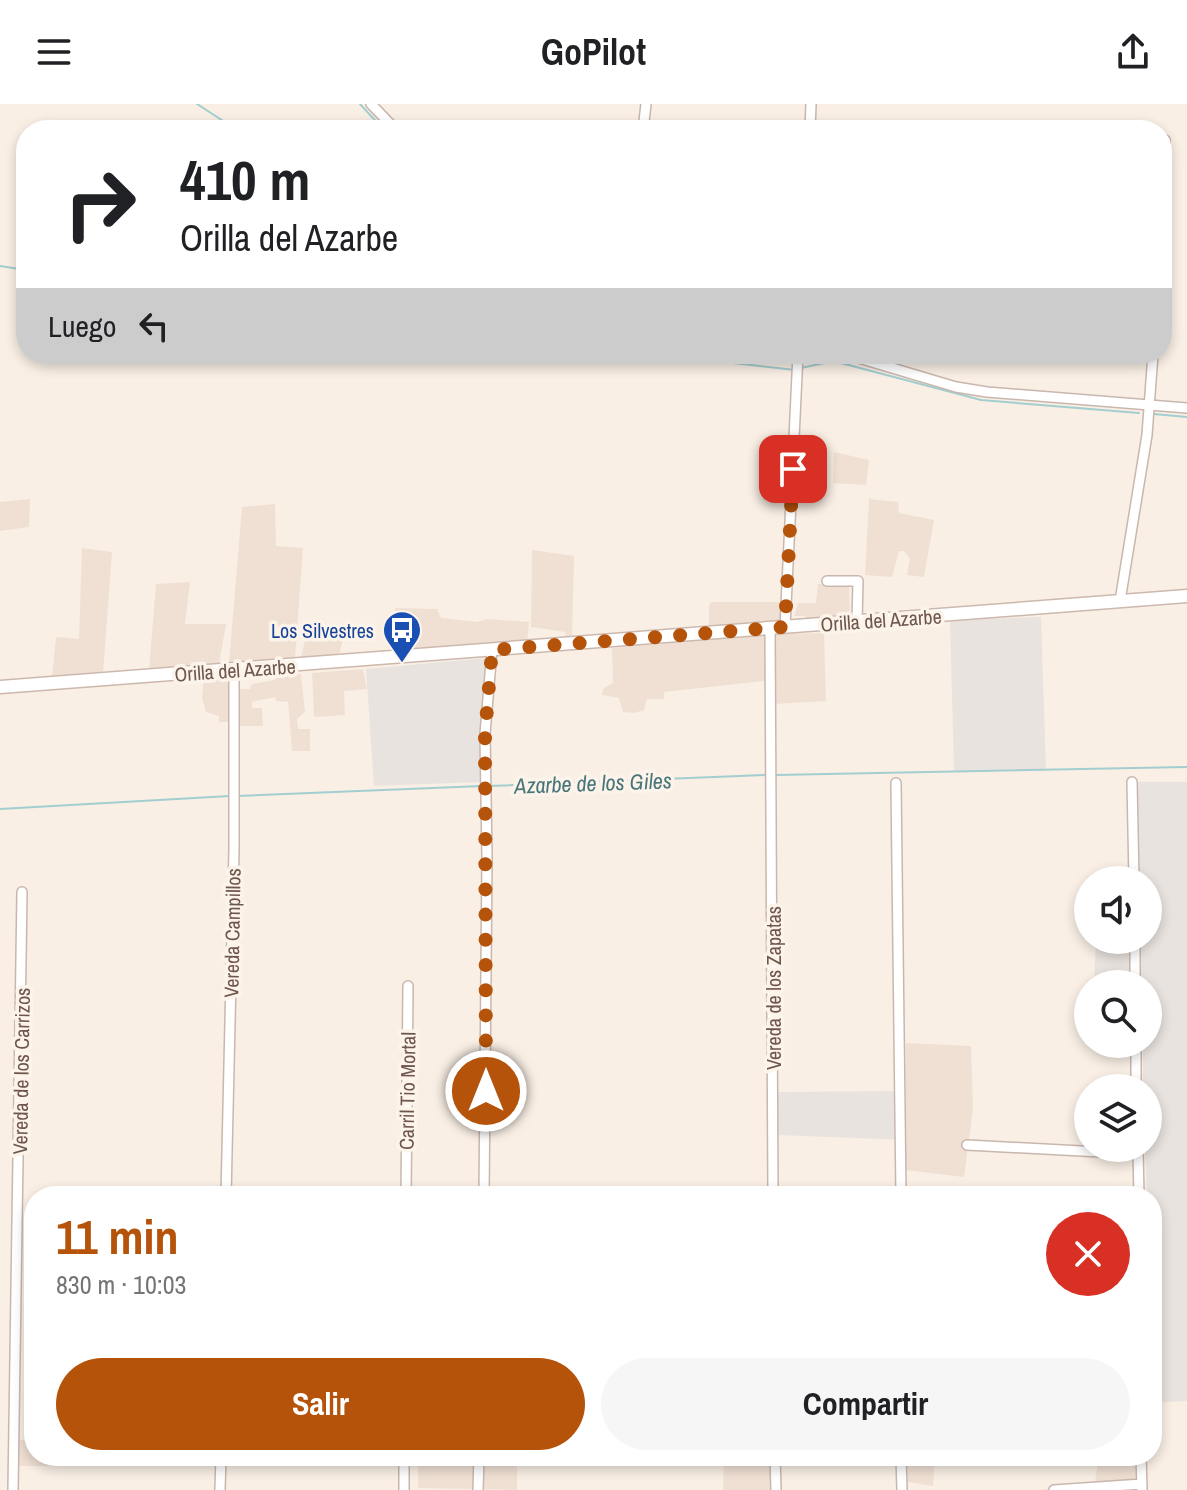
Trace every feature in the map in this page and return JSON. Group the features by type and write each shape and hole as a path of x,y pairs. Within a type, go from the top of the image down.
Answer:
{"street":[{"path":"371,104 386,120"},
{"path":"785,627 798,364"},
{"path":"880,364 972,390 1187,408"},
{"path":"1120,601 1147,435 1152,364"},
{"path":"827,581 858,581 857,621"},
{"name":"Orilla del Azarbe","path":"0,687 1187,596"},
{"name":"Vereda de los Zapatas","path":"770,628 773,1186"},
{"path":"484,1186 485,734 492,650"},
{"name":"Vereda Campillos","path":"226,1186 234,849 234,670"},
{"path":"1132,782 1134,866"},
{"path":"896,783 901,1186"},
{"name":"Vereda de los Carrizos","path":"13,1490 22,892"},
{"name":"Carril Tio Mortal","path":"406,1186 408,986"},
{"path":"967,1145 1074,1149"},
{"path":"1138,1162 1139,1186"},
{"path":"220,1490 221,1466"},
{"path":"404,1466 404,1490"},
{"path":"478,1490 479,1466"},
{"path":"775,1466 776,1490"},
{"path":"901,1466 902,1490"},
{"path":"1054,1490 1142,1487 1141,1466"}],"shaded area":[{"path":"834,452 869,460 866,485 833,483"},
{"path":"30,499 29,527 0,531 0,502"},
{"path":"869,499 898,502 899,513 934,520 924,577 907,575 910,559 904,551 899,551 892,577 865,575"},
{"path":"275,504 276,546 303,548 295,658 229,663 242,507"},
{"path":"82,548 112,552 103,674 52,677 56,637 79,639"},
{"path":"532,550 574,556 572,637 566,637 565,632 531,627"},
{"path":"190,582 185,624 226,624 219,664 149,670 156,584"},
{"path":"818,584 849,585 850,619 806,621 805,616 794,616 798,603 816,603"},
{"path":"712,602 780,602 781,623 709,628 709,605"},
{"path":"395,608 437,609 441,618 476,622 487,619 529,622 527,644 393,652"},
{"path":"1041,617 1046,770 954,772 950,620"},
{"path":"345,630 339,655 301,657 307,633"},
{"path":"824,633 826,701 775,704 775,634"},
{"path":"767,634 765,681 664,692 664,699 647,699 644,710 634,713 623,712 619,698 602,695 604,688 613,683 612,648"},
{"path":"487,658 480,782 374,786 366,669"},
{"path":"363,669 367,689 344,691 345,715 314,717 312,673"},
{"path":"301,674 305,712 297,719 298,729 310,729 310,751 292,751 288,702 277,701 275,697 252,702 252,708 262,708 263,726 239,726 237,689 250,689 252,684 275,680 276,675"},
{"path":"204,677 230,678 232,722 219,722 219,716 206,712 202,697"},
{"path":"1136,782 1187,782 1187,1401 1162,1402 1162,1186 1147,1186 1146,1162 1162,1162 1162,1074 1143,1074 1143,1058 1162,1058 1162,970 1095,970 1095,954 1162,954 1162,866 1138,866"},
{"path":"906,1043 971,1046 973,1109 964,1177 905,1170"},
{"path":"905,1091 905,1140 777,1135 778,1092"},
{"path":"18,1440 24,1440 24,1466 18,1466"},
{"path":"418,1466 517,1466 517,1490 418,1488"},
{"path":"724,1466 773,1466 775,1490 723,1490"},
{"path":"907,1466 934,1466 933,1486 908,1482"},
{"path":"1097,1466 1136,1466 1136,1490 1040,1490 1095,1482"}],"waterway":[{"path":"197,104 222,120"},
{"path":"360,104 375,120"},
{"path":"0,266 16,268"},
{"path":"742,364 795,370"},
{"path":"801,368 820,364"},
{"path":"845,364 981,400 1139,413"},
{"path":"1154,414 1187,417"},
{"name":"Azarbe de los Giles","path":"776,775 1187,767"},
{"name":"Azarbe de los Giles","path":"489,786 766,775"},
{"name":"Azarbe de los Giles","path":"237,796 482,786"},
{"name":"Azarbe de los Giles","path":"0,809 230,796"}],"place":[{"name":"Los Silvestres","path":"402,664"}],"route":[{"path":"486,1091 485,734 492,650 785,627 793,469"}]}
